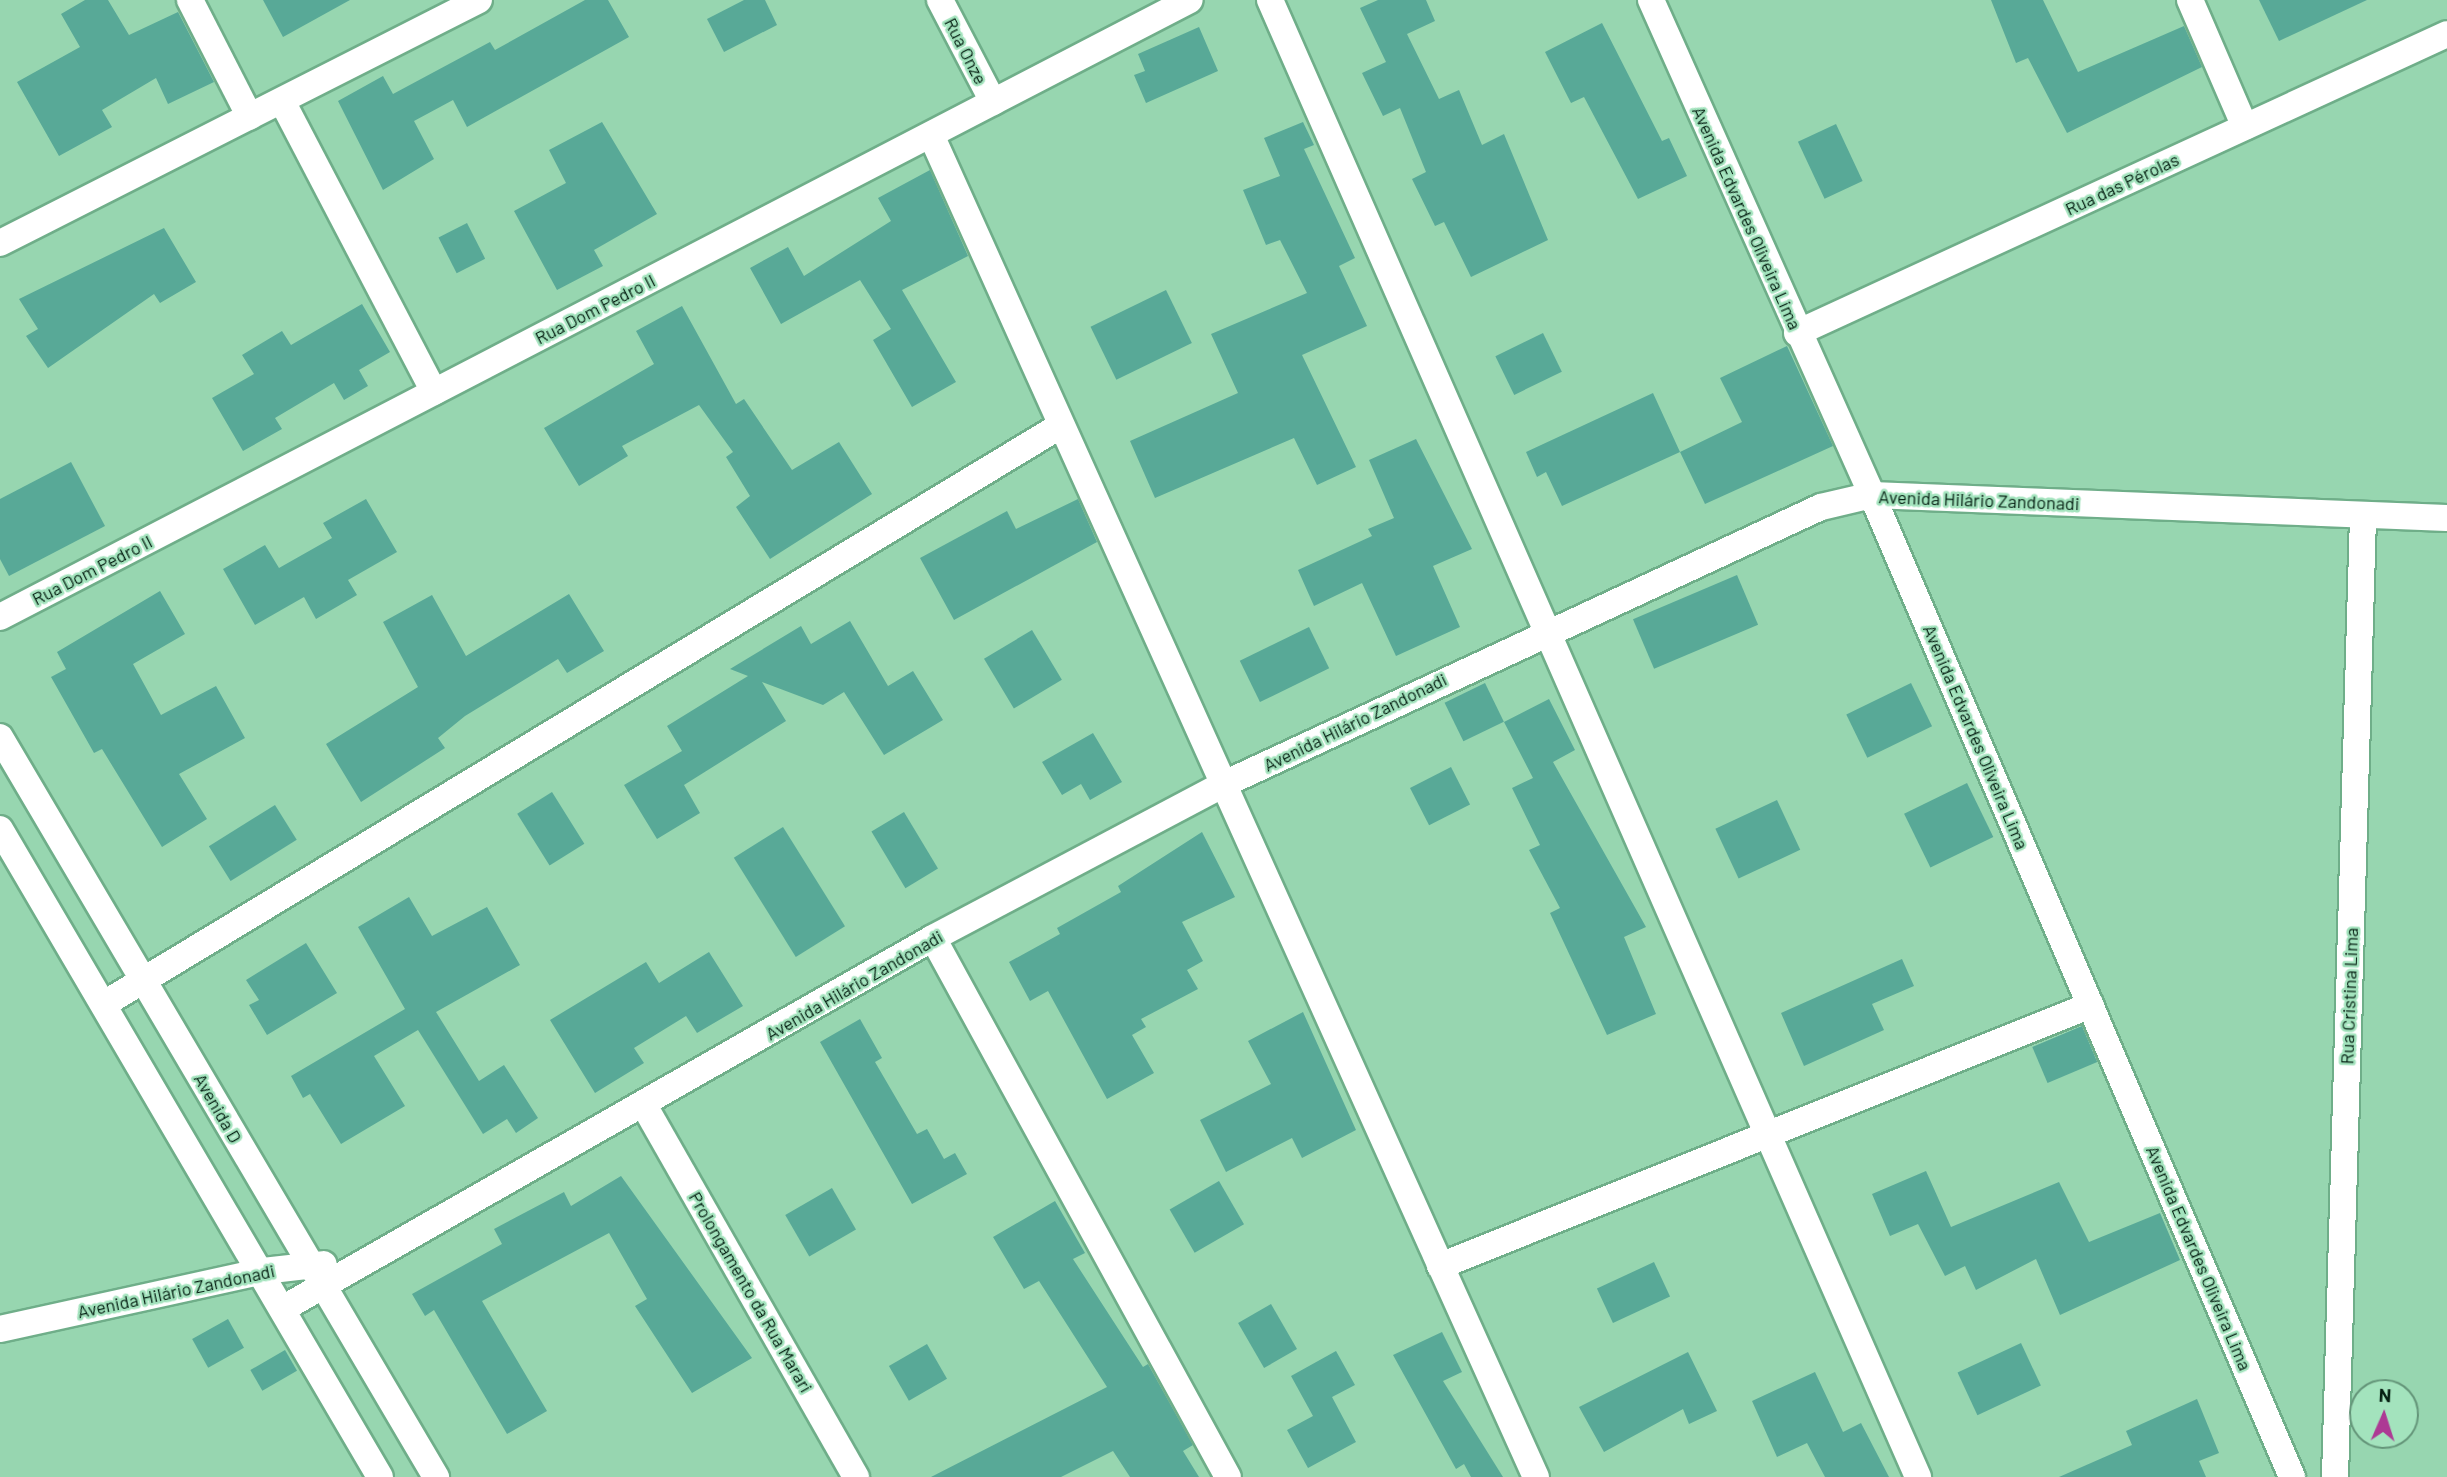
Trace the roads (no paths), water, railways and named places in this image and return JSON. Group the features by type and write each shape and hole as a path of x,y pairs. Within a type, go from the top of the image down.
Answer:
{"street":[{"path":"190,0 250,117"},
{"path":"0,243 479,0"},
{"name":"Rua Onze","path":"940,0 993,102"},
{"name":"Rua Dom Pedro II","path":"0,617 932,137 993,102 1189,0"},
{"path":"1270,0 1917,1477"},
{"name":"Avenida Edvardes Oliveira Lima","path":"1651,0 1797,333 1872,495 2292,1477"},
{"path":"2190,0 2245,127"},
{"name":"Rua das Pérolas","path":"1797,333 2447,34"},
{"path":"282,101 434,392"},
{"path":"932,137 1536,1477"},
{"path":"104,1004 1060,426"},
{"name":"Avenida Hilário Zandonadi","path":"0,1329 263,1271 316,1274 354,1265 645,1107 933,938 1223,785 1545,631 1821,507 1872,495 2447,518"},
{"name":"Rua Cristina Lima","path":"2335,1477 2363,515"},
{"name":"Avenida D","path":"0,737 436,1477"},
{"path":"0,829 263,1271 380,1477"},
{"path":"933,938 1228,1477"},
{"path":"1440,1266 2091,1005"},
{"name":"Prolongamento da Rua Marari","path":"645,1107 856,1477"},
{"name":"Avenida Hilário Zandonadi","path":"284,1308 316,1274"}]}
